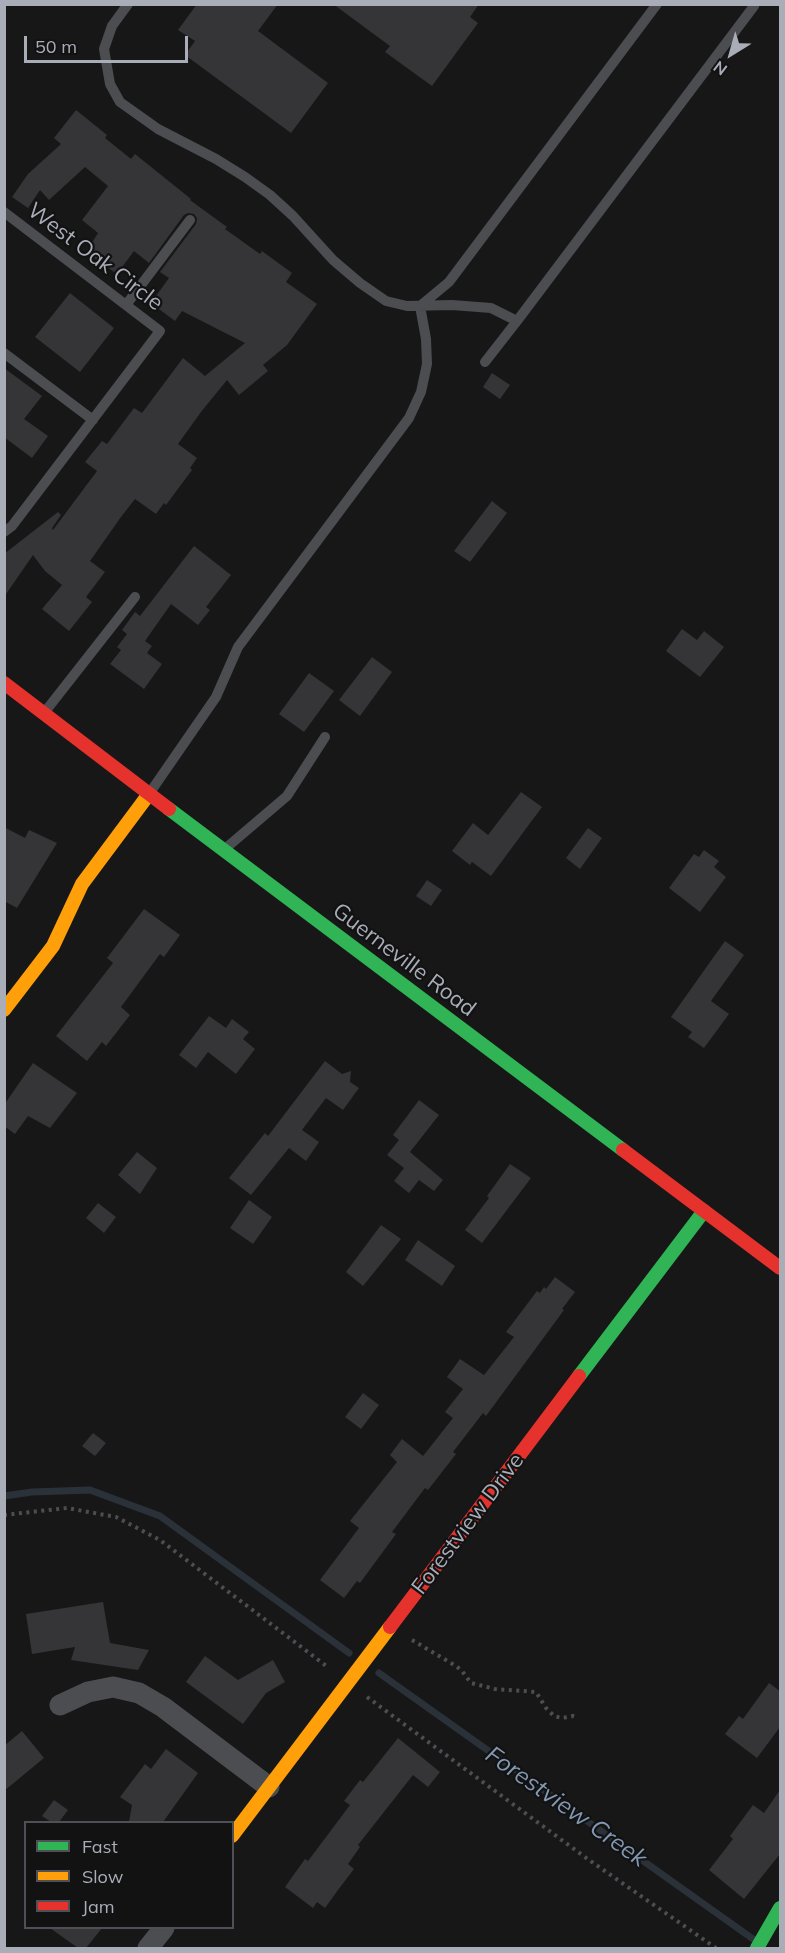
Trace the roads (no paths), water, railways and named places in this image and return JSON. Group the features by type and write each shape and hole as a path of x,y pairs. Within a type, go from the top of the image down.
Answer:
{"street":[{"name":"Guerneville Road","path":"4,683 780,1268"},
{"path":"4,1010 53,946 82,884 149,794"},
{"name":"Forestview Drive","path":"234,1833 704,1211"},
{"path":"60,1705 88,1692 112,1687 139,1693 163,1707 269,1787"},
{"path":"758,1948 780,1908"},
{"path":"148,1948 163,1929"},
{"path":"769,1948 780,1939"}],"lane":[{"path":"128,4 112,26 104,49 110,84 120,102 158,129 216,159 262,189 293,216 333,260 386,301 420,306 452,305 490,308 517,321"},
{"path":"420,306 449,282 657,4"},
{"path":"485,362 754,6 752,4"},
{"name":"West Oak Circle","path":"4,212 160,331 12,526 4,532"},
{"path":"126,305 190,220"},
{"path":"149,794 216,697 238,647 409,418 421,392 427,364 426,339 420,306"},
{"path":"4,353 93,420"},
{"path":"44,714 135,597"},
{"path":"224,850 287,796 325,737"}],"waterway":[{"name":"Forestview Creek","path":"4,1496 32,1492 90,1490 160,1516 349,1653"},
{"name":"Forestview Creek","path":"379,1673 753,1939"}]}
